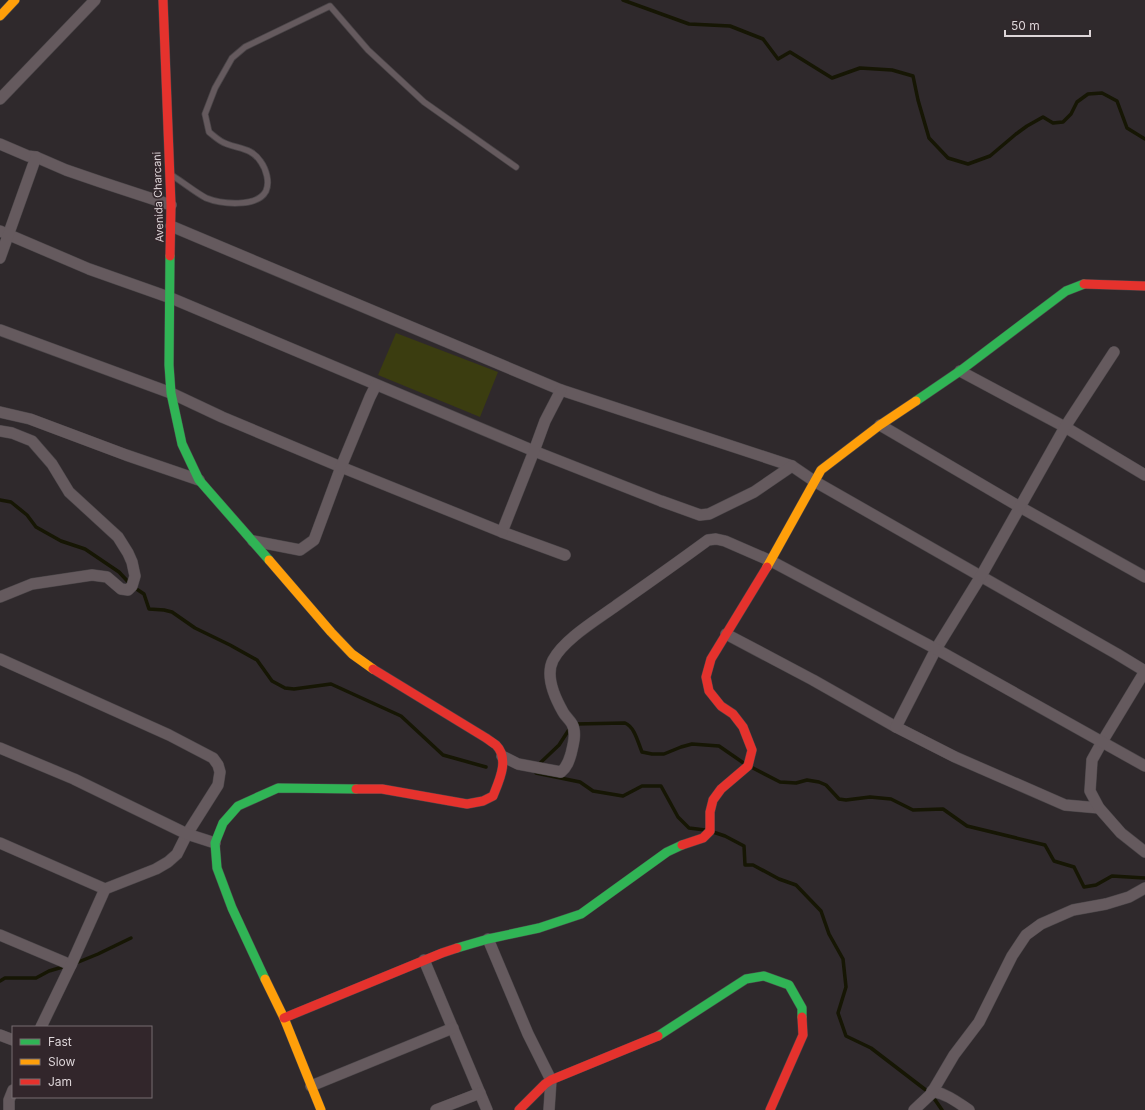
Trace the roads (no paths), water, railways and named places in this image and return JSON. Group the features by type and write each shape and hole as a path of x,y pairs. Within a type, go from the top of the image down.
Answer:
{"main road":[{"path":"0,16 15,0"},
{"name":"Avenida Charcani","path":"163,0 171,205 169,365 171,393 182,444 199,480 331,632 352,654 377,672 486,738 497,746 503,758"},
{"path":"284,1018 442,953 488,939 539,928 581,914 666,852 703,838 710,831 710,812 713,800 721,789 748,766 752,750 743,727 733,714 721,706 709,691 706,677 711,659 771,561 821,470 880,425 960,371 1066,291 1085,284 1145,286"},
{"path":"321,1110 284,1018 232,908 217,868 215,843 223,823 238,806 278,788 382,789 467,804 483,801 493,796 502,774 503,758"},
{"path":"520,1110 545,1084 551,1080 663,1034 746,979 764,976 789,985 802,1008 803,1036 770,1110"}],"street":[{"path":"0,99 95,0"},
{"path":"0,144 28,156 36,157 87,177 171,205"},
{"path":"0,258 4,233 36,157"},
{"path":"171,226 561,390 792,466 814,481 1145,671 1092,760 1090,786 1090,791 1099,808 1121,833 1145,852"},
{"path":"4,233 89,269 171,298 534,451 700,515 709,514 754,492 792,466"},
{"path":"0,330 171,393 222,417 341,467 502,532 565,555"},
{"path":"896,727 936,649 981,576 1064,427 1114,352"},
{"path":"960,371 1064,427 1145,475"},
{"path":"253,541 300,550 314,540 341,467 376,385"},
{"path":"502,532 545,421 561,390"},
{"path":"0,412 30,419 126,455 199,480"},
{"path":"880,425 1020,507 1145,577"},
{"path":"0,431 12,433 32,441 52,464 69,492 118,537 132,562 135,576 132,586 128,590 121,589 107,578 92,575 32,584 0,597"},
{"path":"503,758 518,764 561,772 565,769 568,764 574,735 572,724 563,713 554,691 550,676 550,668 553,660 567,643 587,626 708,540 716,539 725,541 771,561 936,649 1145,766"},
{"path":"726,634 896,727 955,757 1065,805 1099,808"},
{"path":"0,659 170,735 213,758 218,765 220,772 218,785 187,834 177,854 168,862 156,869 105,889 41,1026"},
{"path":"0,748 74,779 187,834 215,843"},
{"path":"0,843 105,889"},
{"path":"914,1110 932,1091 954,1055 979,1022 1012,956 1026,935 1041,924 1073,910 1106,904 1129,897 1145,888"},
{"path":"0,935 71,964"},
{"path":"488,939 528,1034 551,1080 548,1110"},
{"path":"424,960 487,1110"},
{"path":"312,1086 453,1028"},
{"path":"0,1035 12,1040"},
{"path":"932,1091 940,1092 950,1097 969,1110"},
{"path":"7,1109 12,1092"},
{"path":"436,1110 480,1093"}],"lane":[{"path":"169,174 206,198 230,204 252,202 263,195 267,188 267,176 261,162 250,151 226,144 209,132 205,114 215,88 232,58 245,47 330,6 368,50 424,102 516,167"}],"waterway":[{"path":"623,0 689,24 730,26 763,39 778,59 790,52 832,78 860,68 892,70 913,76 929,138 948,158 968,164 990,156 1016,134 1043,117 1053,123 1063,122 1071,114 1077,102 1088,94 1102,93 1117,101 1127,128 1145,139"},
{"path":"0,500 11,502 27,515 36,527 61,541 85,549 119,572 132,586 144,594 149,609 172,612 195,628 257,660 272,681 285,688 294,689 331,684 401,716 443,755 486,767"},
{"path":"575,724 625,723 634,732 642,752 664,754 692,744 719,746 745,764"},
{"path":"538,765 559,745 570,728"},
{"path":"751,767 780,782 796,783 807,780 819,782 826,785 839,799 846,800 870,797 891,799 913,810 943,809 967,826 1045,845 1054,861 1074,867 1084,887 1096,885 1112,876 1145,878"},
{"path":"536,773 580,782 593,791 623,796 642,786 661,786 678,817 689,828 705,830"},
{"path":"713,832 725,836 744,846 745,865 753,865 779,879 796,885 821,911 829,934 843,959 846,987 838,1013 846,1036 871,1048 931,1094 942,1110"},
{"path":"76,963 131,938"},
{"path":"0,981 5,978 36,978 49,971 66,966"}]}
